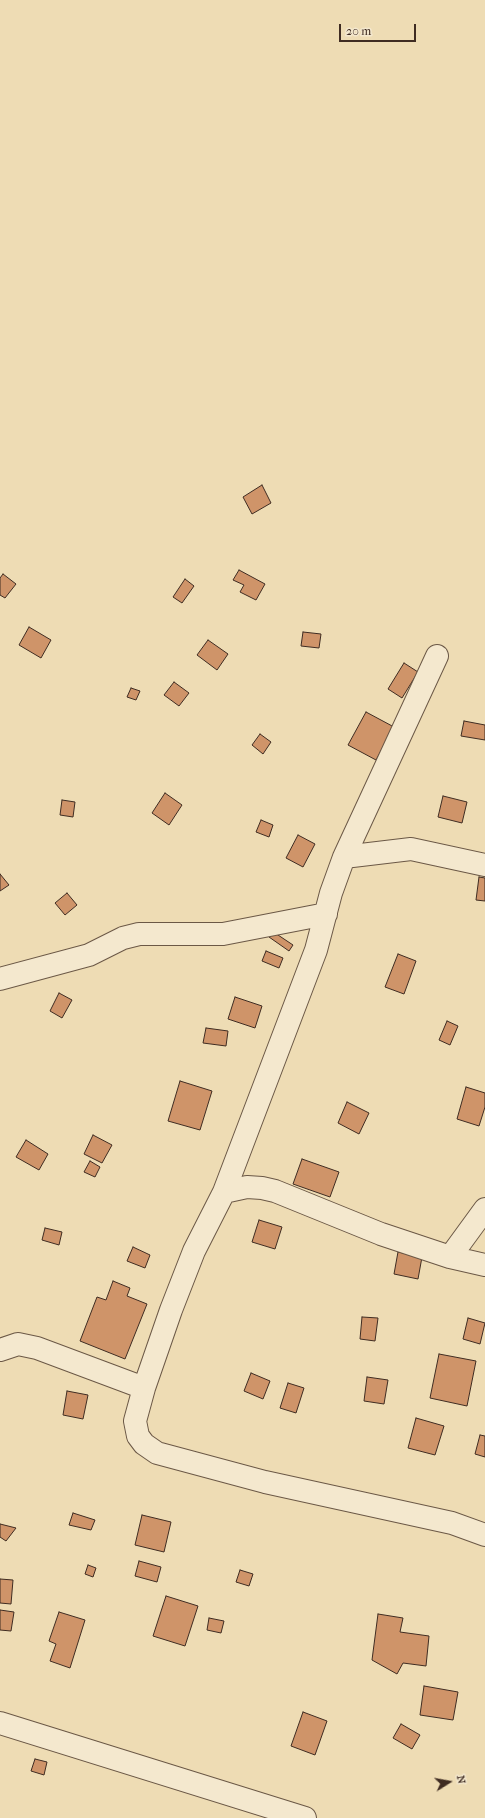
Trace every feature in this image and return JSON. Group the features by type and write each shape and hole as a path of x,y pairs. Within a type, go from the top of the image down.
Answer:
{"street":[{"path":"437,656 344,857 331,893 316,950 224,1192 194,1251 144,1388 135,1420 138,1436 144,1444 157,1453 266,1482 452,1523 485,1535"},
{"path":"344,857 411,848 485,865"},
{"path":"0,979 89,954 123,938 139,934 223,934 326,914"},
{"path":"224,1192 248,1187 276,1191 381,1234 450,1257 485,1265"},
{"path":"450,1257 485,1209"},
{"path":"0,1350 18,1344 37,1348 144,1388"},
{"path":"0,1723 305,1818"}],"building":[{"path":"262,485 271,503 252,514 243,497"},
{"path":"239,570 265,584 256,600 240,592 244,585 233,580"},
{"path":"3,574 16,584 5,598 0,595 0,578"},
{"path":"185,579 194,586 182,603 173,597"},
{"path":"29,627 51,640 41,658 19,645"},
{"path":"303,632 321,634 319,648 301,646"},
{"path":"208,640 228,654 217,670 197,655"},
{"path":"404,663 418,672 402,698 388,689"},
{"path":"174,682 189,693 179,706 164,695"},
{"path":"131,688 140,691 136,700 127,697"},
{"path":"366,712 394,727 376,760 348,745"},
{"path":"464,721 485,725 485,740 461,736"},
{"path":"260,734 271,742 263,754 252,745"},
{"path":"165,793 182,805 169,825 152,813"},
{"path":"443,796 467,802 462,823 438,817"},
{"path":"62,800 75,802 73,817 60,815"},
{"path":"261,820 273,825 269,837 256,832"},
{"path":"298,835 315,844 303,867 286,858"},
{"path":"0,874 9,885 0,891"},
{"path":"479,877 485,878 485,901 476,900"},
{"path":"67,893 77,905 65,915 55,903"},
{"path":"272,931 293,945 289,951 269,937"},
{"path":"266,951 283,958 279,968 262,961"},
{"path":"398,954 416,961 404,994 385,987"},
{"path":"59,993 72,1000 62,1018 50,1011"},
{"path":"235,997 262,1006 255,1028 228,1019"},
{"path":"447,1021 458,1026 450,1045 439,1040"},
{"path":"206,1028 228,1031 226,1046 203,1043"},
{"path":"180,1081 212,1091 200,1130 168,1121"},
{"path":"466,1087 485,1093 485,1107 479,1126 457,1119"},
{"path":"347,1102 369,1113 359,1134 338,1123"},
{"path":"93,1135 112,1145 102,1163 84,1154"},
{"path":"26,1140 48,1154 39,1170 16,1157"},
{"path":"302,1159 339,1172 330,1197 293,1184"},
{"path":"90,1161 100,1167 95,1177 84,1172"},
{"path":"259,1220 282,1227 275,1249 252,1242"},
{"path":"45,1228 62,1232 59,1245 42,1240"},
{"path":"133,1247 150,1255 145,1268 127,1261"},
{"path":"398,1252 422,1257 418,1279 394,1274"},
{"path":"113,1281 130,1288 127,1296 147,1304 125,1359 80,1341 97,1297 106,1300"},
{"path":"362,1317 378,1318 375,1341 360,1339"},
{"path":"468,1318 485,1323 480,1344 463,1339"},
{"path":"439,1354 476,1361 467,1406 430,1398"},
{"path":"251,1373 270,1381 263,1399 244,1391"},
{"path":"367,1377 388,1380 384,1404 364,1401"},
{"path":"288,1383 304,1388 296,1413 280,1408"},
{"path":"67,1391 88,1395 83,1419 63,1415"},
{"path":"416,1418 444,1426 435,1455 408,1448"},
{"path":"480,1435 485,1436 485,1457 475,1454"},
{"path":"73,1513 95,1520 91,1530 69,1525"},
{"path":"142,1515 171,1522 164,1552 135,1545"},
{"path":"0,1524 16,1528 6,1541 0,1537"},
{"path":"139,1561 161,1567 157,1582 135,1576"},
{"path":"88,1565 96,1568 93,1577 85,1574"},
{"path":"240,1570 253,1574 249,1586 236,1582"},
{"path":"0,1579 13,1580 11,1604 0,1603"},
{"path":"166,1596 198,1606 185,1646 153,1636"},
{"path":"0,1610 14,1612 11,1631 0,1630"},
{"path":"59,1612 85,1620 70,1668 50,1661 56,1644 49,1641"},
{"path":"378,1614 403,1618 400,1632 429,1636 426,1666 403,1663 397,1674 372,1660"},
{"path":"209,1618 224,1621 221,1633 207,1630"},
{"path":"424,1686 458,1692 453,1720 420,1715"},
{"path":"303,1712 327,1721 315,1755 291,1746"},
{"path":"401,1724 420,1735 412,1749 393,1738"},
{"path":"35,1759 47,1762 44,1775 31,1771"}]}
